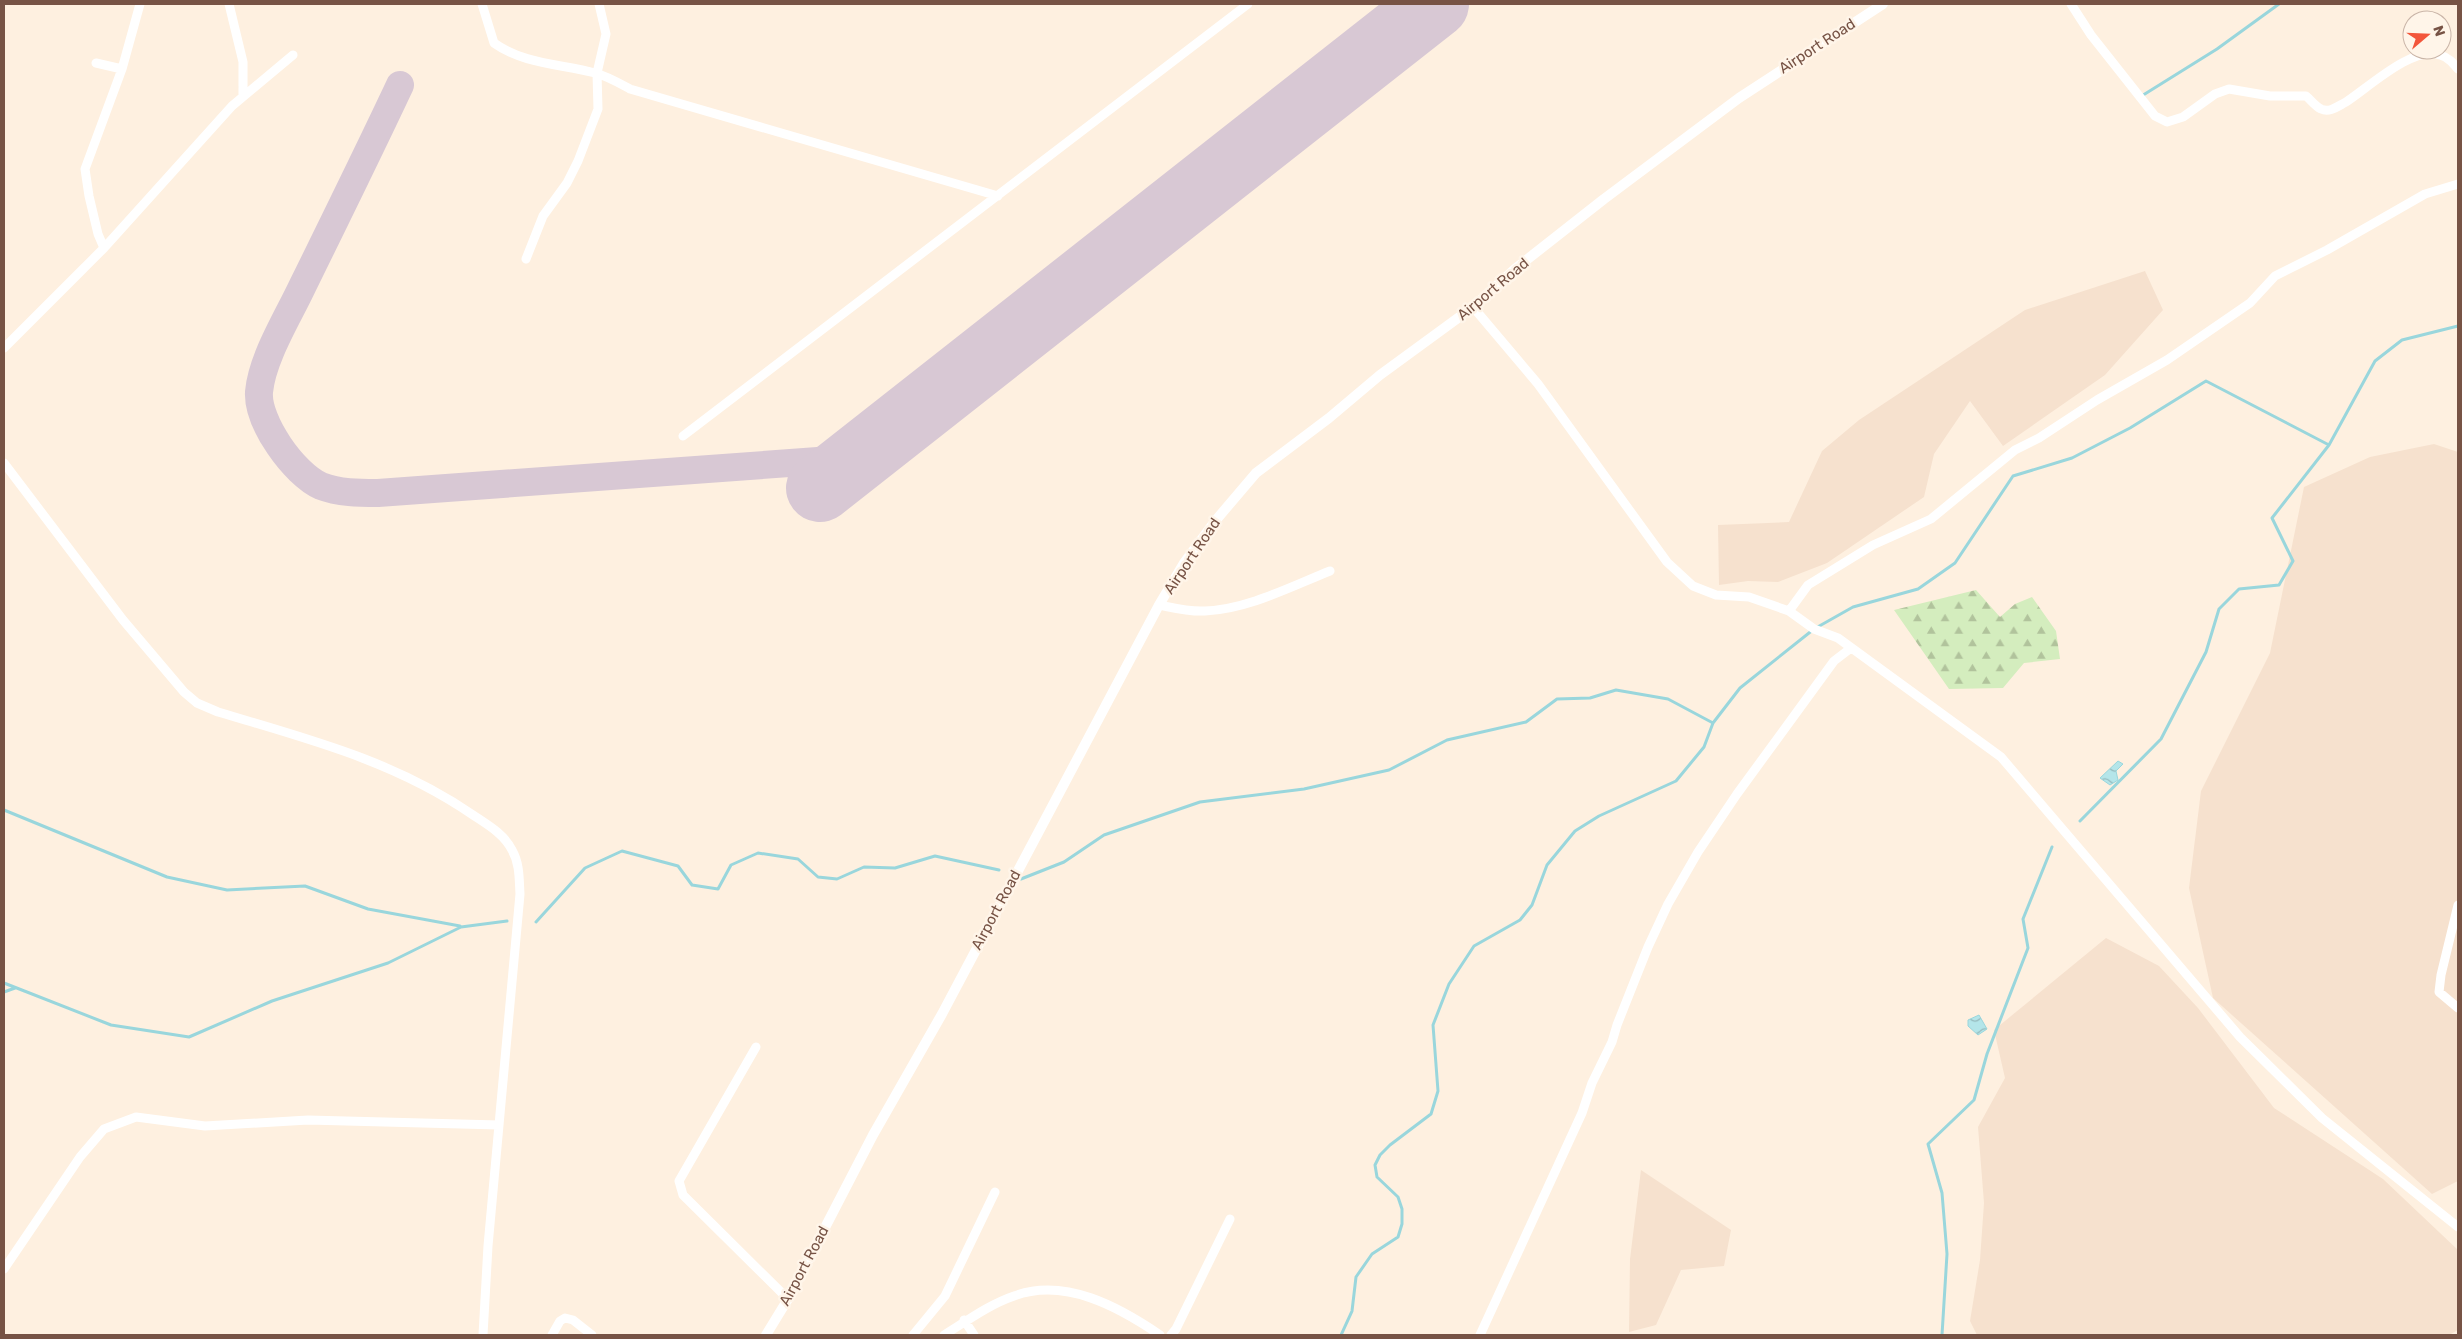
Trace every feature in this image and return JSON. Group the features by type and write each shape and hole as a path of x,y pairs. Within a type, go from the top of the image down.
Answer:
{"street":[{"path":"104,248 98,234 85,169 122,69 140,4"},
{"path":"229,4 242,62 243,96"},
{"path":"482,4 494,43 504,50 541,62 597,73 630,89 998,196"},
{"path":"526,259 543,216 567,183 578,161 598,108 597,73 606,34 598,4"},
{"path":"683,436 1248,4"},
{"name":"Airport Road","path":"766,1335 788,1299 873,1135 942,1014 1159,605 1184,563 1210,527 1256,473 1329,418 1380,375 1473,307 1515,269 1739,98 1883,4"},
{"path":"2071,4 2091,35 2155,116 2167,122 2183,117 2215,94 2229,89 2270,96 2306,96 2320,108 2327,110 2334,109 2416,56 2430,53 2440,54 2450,60 2458,69"},
{"path":"4,348 104,248 232,106 293,56"},
{"path":"96,62 122,69"},
{"path":"1789,611 1808,585 1873,545 1931,520 2015,450 2039,438 2097,400 2167,360 2250,302 2275,276 2327,250 2425,194 2458,184"},
{"path":"1473,307 1538,384 1667,562 1682,577 1693,586 1716,596 1749,597 1789,611 1814,629 1838,638 2001,757 2240,1037 2322,1118 2458,1227"},
{"path":"4,463 123,620 184,692 197,703 218,712 364,757 392,768 455,802 500,833 507,841 517,860 520,894 499,1125 483,1335"},
{"path":"1159,605 1188,611 1206,611 1223,608 1252,602 1330,572"},
{"path":"1480,1335 1582,1113 1592,1083 1612,1042 1617,1025 1661,919 1698,852 1737,794 1829,667 1851,648"},
{"path":"2458,905 2441,975 2439,992 2458,1008"},
{"path":"756,1047 679,1181 683,1195 788,1299"},
{"path":"4,1269 80,1157 104,1129 136,1117 206,1126 308,1120 499,1125"},
{"path":"913,1335 945,1296 996,1192"},
{"path":"1171,1335 1176,1329 1230,1219"},
{"path":"944,1335 964,1320 1015,1295 1059,1290 1108,1305 1141,1322 1160,1335"},
{"path":"552,1335 560,1321 565,1318 573,1320 592,1335"},
{"path":"964,1320 974,1335"}],"shaded area":[{"path":"2145,271 2163,310 2105,375 2003,446 1970,401 1934,454 1924,497 1827,563 1778,582 1748,581 1719,585 1718,525 1789,522 1822,451 1859,420 2025,310"},
{"path":"2434,444 2458,452 2458,1181 2432,1194 2213,998 2189,888 2201,791 2270,653 2304,487 2370,457"},
{"path":"2106,938 2159,966 2198,1008 2274,1108 2383,1179 2458,1250 2458,1330 2449,1335 1977,1335 1970,1321 1980,1260 1984,1203 1978,1127 2005,1078 1994,1030"},
{"path":"1641,1170 1731,1230 1724,1266 1681,1270 1656,1325 1629,1332 1630,1259"}],"green space":[{"path":"1976,590 2000,617 2015,604 2032,597 2056,631 2060,659 2024,663 2003,688 1949,689 1894,610"}],"water":[{"path":"2118,761 2123,764 2116,771 2118,780 2110,785 2100,778"},
{"path":"1979,1015 1987,1029 1978,1035 1968,1026 1968,1020"}],"waterway":[{"path":"2140,97 2217,49 2279,4"},
{"path":"2080,821 2161,739 2206,652 2219,609 2239,589 2279,585 2293,561 2272,518 2329,445 2375,361 2402,340 2458,326"},
{"path":"1341,1335 1352,1311 1356,1277 1372,1254 1398,1237 1402,1224 1402,1209 1398,1197 1377,1177 1375,1165 1380,1155 1390,1145 1431,1114 1438,1091 1433,1025 1449,984 1474,946 1520,920 1532,905 1547,865 1575,831 1599,816 1676,781 1704,747 1713,723 1740,688 1814,629 1853,607 1918,589 1955,563 2013,476 2072,458 2130,428 2206,381 2329,445"},
{"path":"1021,879 1064,862 1104,835 1200,802 1304,789 1389,770 1447,740 1526,722 1557,699 1590,698 1616,690 1668,699 1713,723"},
{"path":"4,810 167,877 227,890 305,886 368,909 460,926"},
{"path":"1942,1335 1947,1254 1942,1193 1928,1144 1974,1100 1987,1054 2028,948 2023,919 2052,847"},
{"path":"536,922 585,868 622,851 678,866 692,885 718,889 731,865 758,853 798,859 818,877 837,879 864,867 895,868 935,856 999,870"},
{"path":"4,983 111,1025 189,1037 272,1001 388,963 461,927 507,921"},
{"path":"4,992 15,988"}],"taxiway":[{"path":"400,85 276,338 261,379 259,392 264,418 279,446 289,459 311,480 321,486 335,490 356,493 378,493 859,458"}],"runway":[{"path":"820,488 1435,4"}]}
